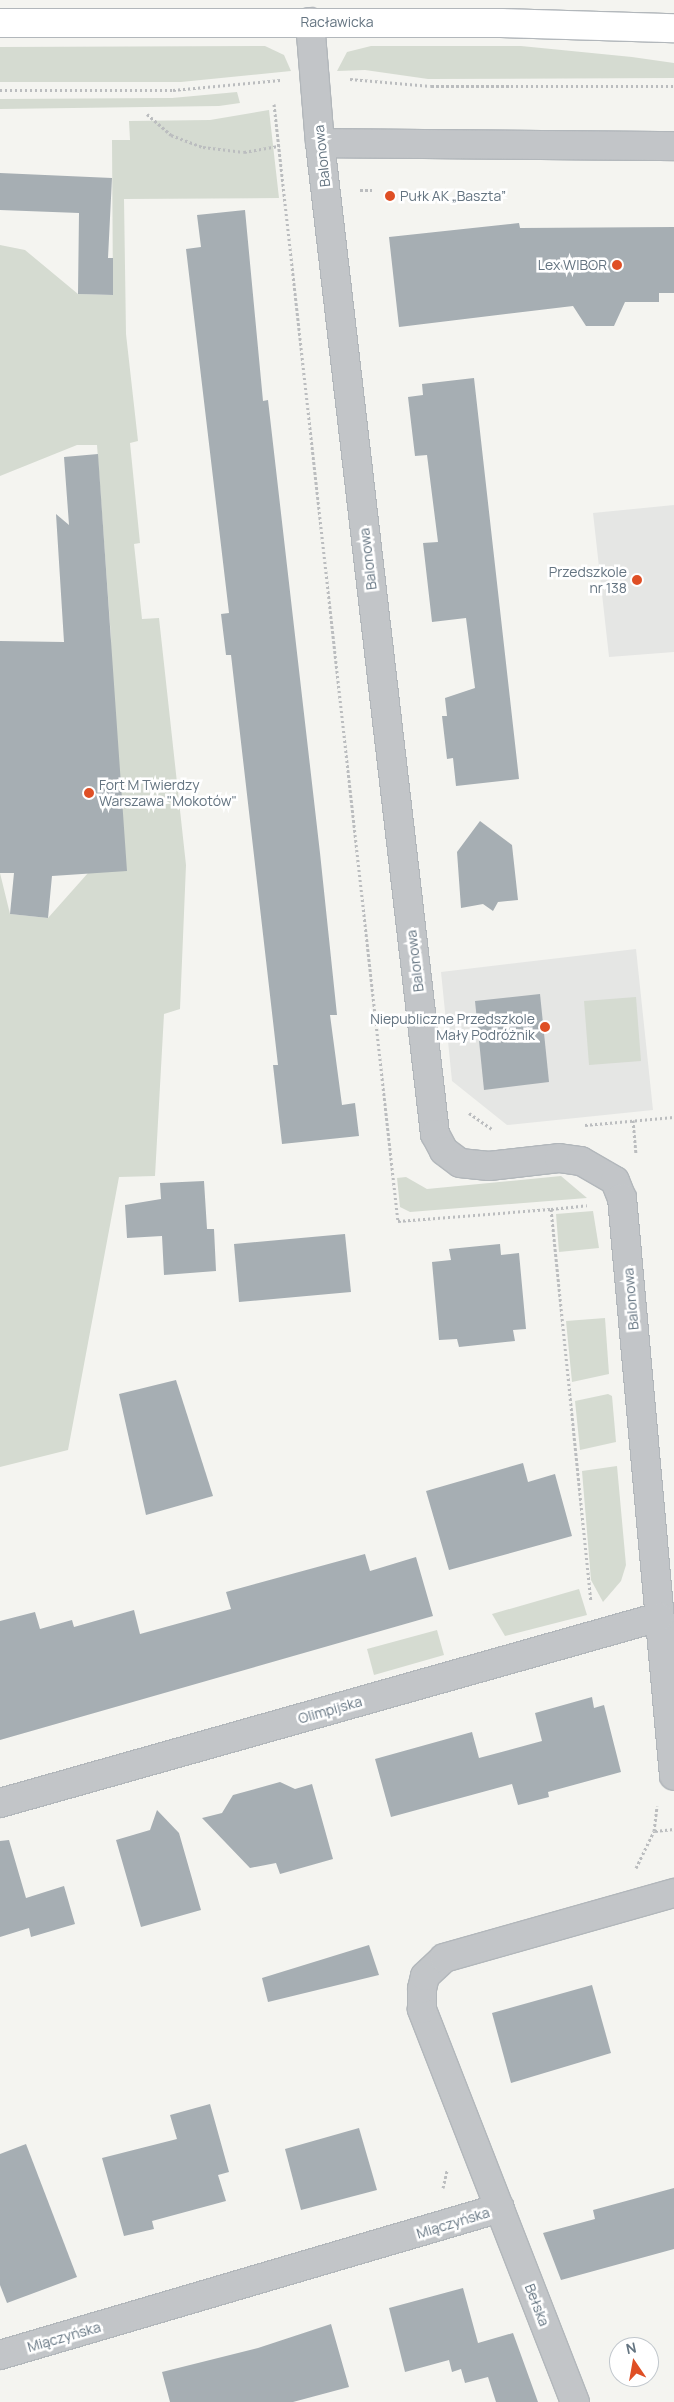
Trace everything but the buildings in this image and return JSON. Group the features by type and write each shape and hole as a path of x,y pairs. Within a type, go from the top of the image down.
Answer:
{"main road":[{"name":"Racławicka","path":"0,23 310,22 674,28"}],"street":[{"name":"Balonowa","path":"310,22 320,143 435,1134 444,1151 460,1163 489,1166 558,1158 590,1165 615,1181 623,1202 659,1617 665,1786"},
{"path":"320,143 674,146"},
{"name":"Olimpijska","path":"0,1803 659,1617"},
{"name":"Miączyńska","path":"0,2355 500,2208 422,2009 425,1976 444,1958 674,1893"},
{"name":"Bełska","path":"500,2208 575,2402"}],"path":[{"path":"345,79 431,86 674,86"},
{"path":"0,90 173,90 284,80"},
{"path":"274,104 398,1221 551,1209 587,1577 601,1633"},
{"path":"147,114 171,135 204,147 244,152 279,146"},
{"path":"634,1872 654,1831 665,1786"},
{"path":"654,1831 674,1830"},
{"path":"440,2198 449,2162"}],"shaded area":[{"path":"265,46 284,55 291,71 181,82 0,82 0,47"},
{"path":"371,46 521,46 632,57 674,63 674,78 428,79 365,70 337,71 347,52"},
{"path":"237,92 240,103 219,106 0,109 0,99 172,98"},
{"name":"Fort M Twierdzy Warszawa \"Mokotów\"","path":"269,110 279,198 124,199 126,334 138,441 130,443 140,543 134,544 142,619 159,618 186,865 180,1009 164,1014 155,1176 119,1177 68,1450 0,1467 0,873 10,914 48,918 88,873 111,638 97,445 77,445 0,476 0,245 25,250 78,294 113,295 112,140 130,140 129,121 210,120"},
{"name":"Przedszkole nr 138","path":"674,505 674,652 609,657 593,513"},
{"name":"Niepubliczne Przedszkole Mały Podróżnik","path":"636,949 653,1110 507,1125 452,1081 441,972"},
{"path":"636,997 641,1061 589,1065 584,1001"},
{"path":"561,1176 587,1198 410,1212 400,1207 397,1178 406,1177 427,1189"},
{"path":"593,1211 599,1248 559,1252 556,1214"},
{"path":"605,1318 609,1374 572,1382 566,1321"},
{"path":"608,1394 612,1396 616,1442 580,1450 575,1401"},
{"path":"617,1466 626,1565 621,1581 603,1602 591,1580 582,1471"},
{"path":"579,1589 587,1615 505,1636 492,1614"},
{"path":"437,1630 444,1655 374,1675 367,1649"}],"place":[{"name":"Pułk AK „Baszta”","path":"390,196"},
{"name":"Lex WIBOR","path":"617,265"},
{"name":"Przedszkole nr 138","path":"637,580"},
{"name":"Fort M Twierdzy Warszawa \"Mokotów\"","path":"89,793"},
{"name":"Niepubliczne Przedszkole Mały Podróżnik","path":"545,1027"}]}
